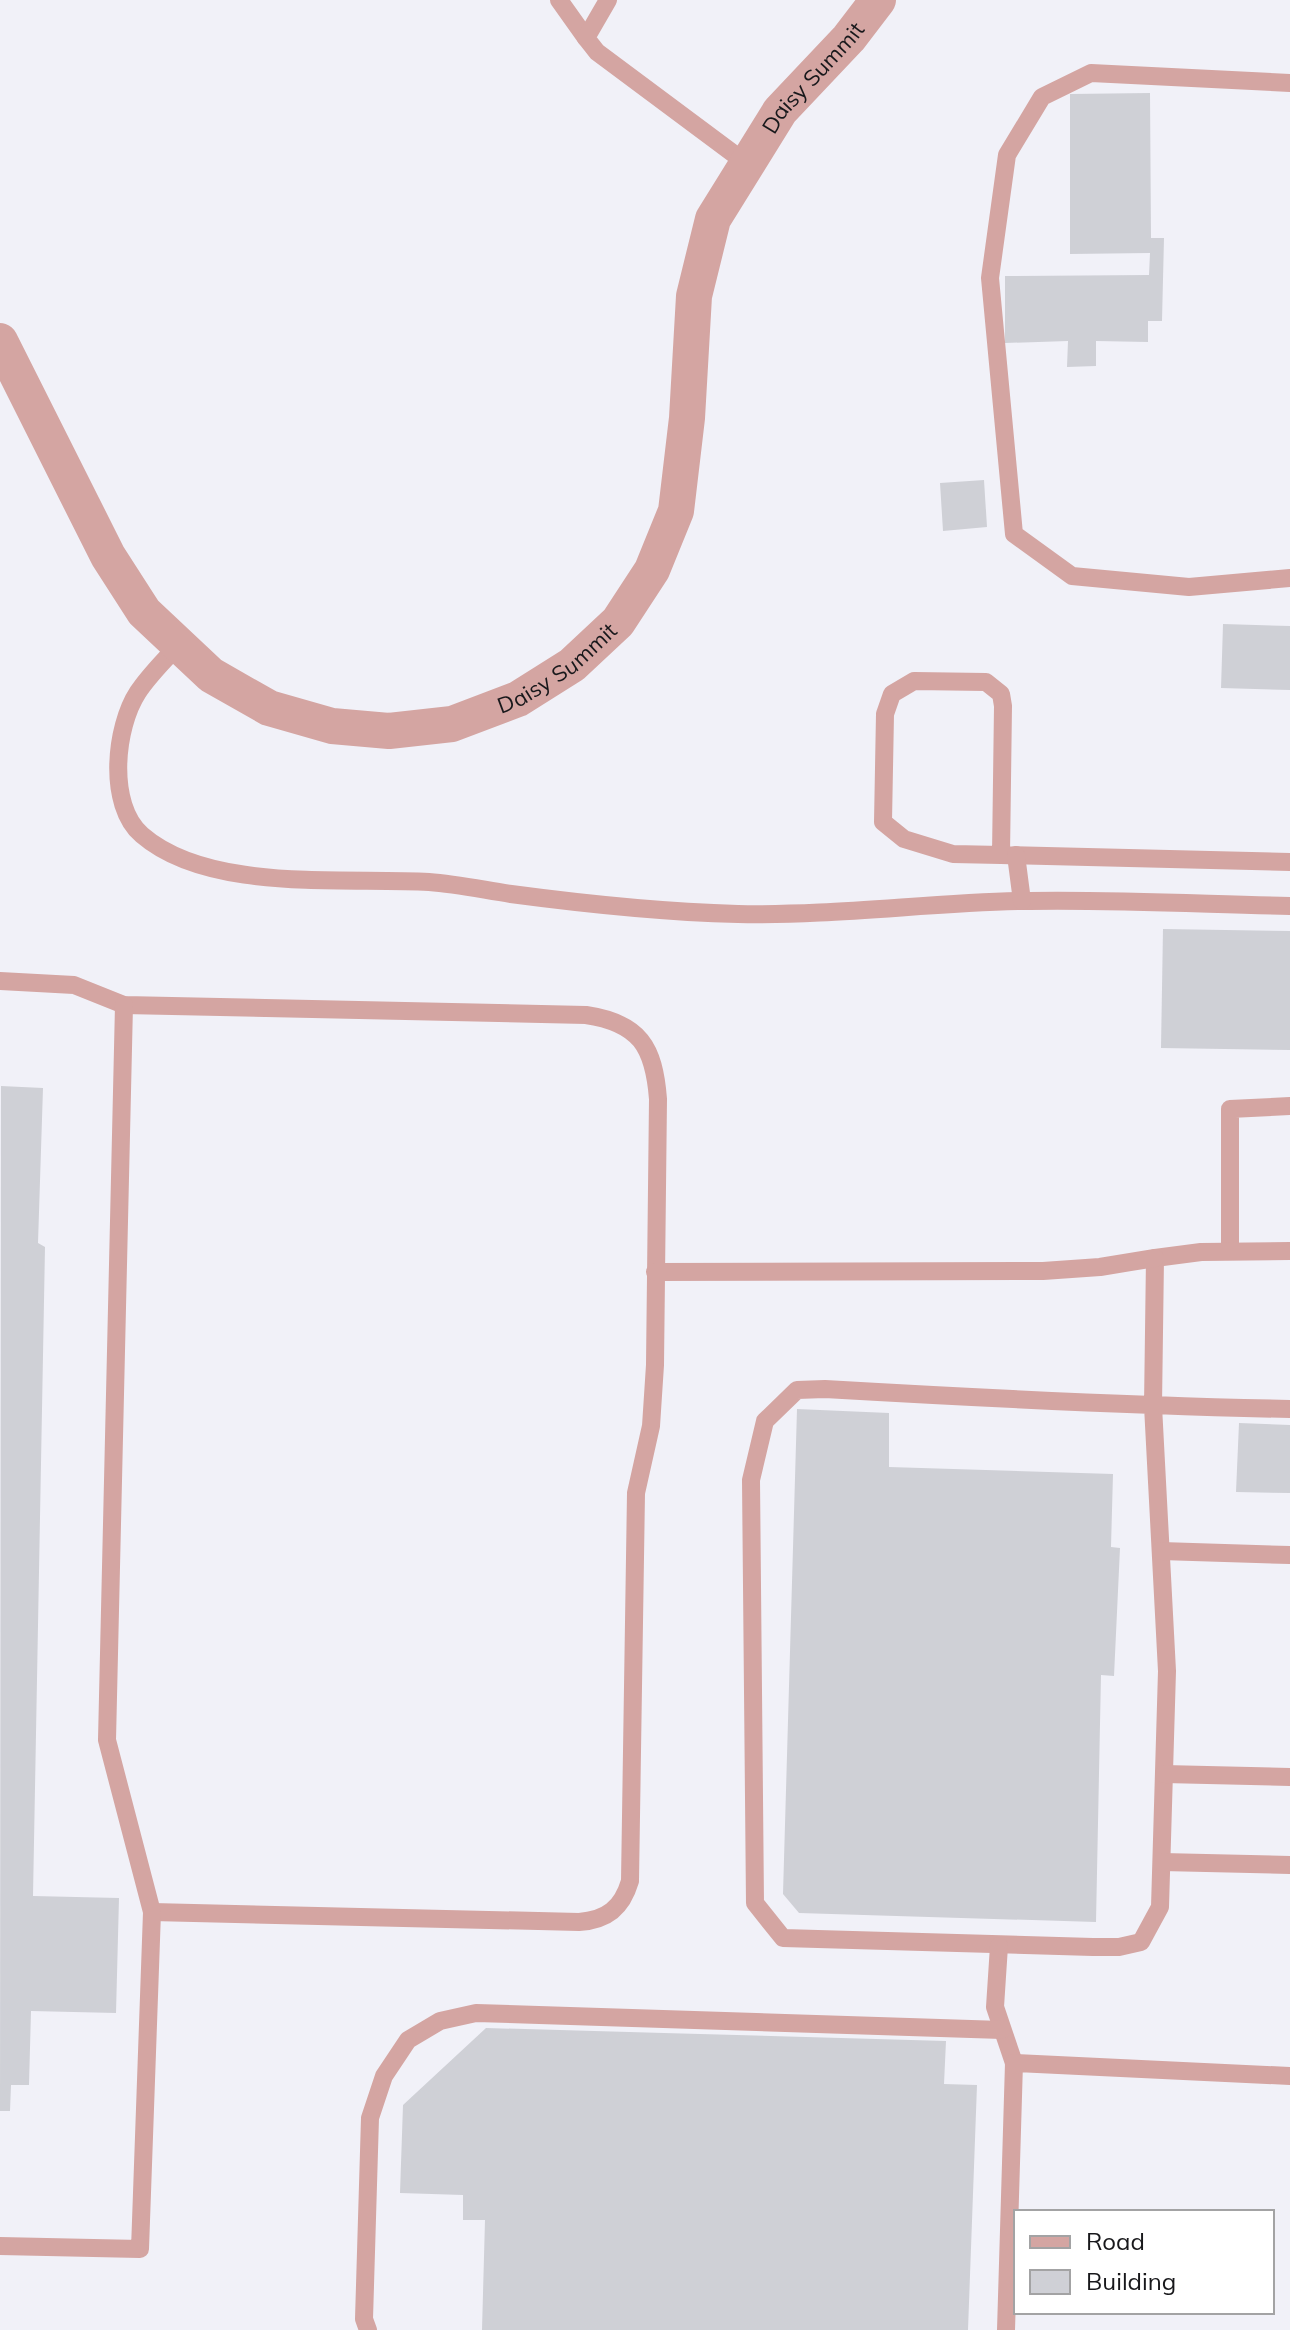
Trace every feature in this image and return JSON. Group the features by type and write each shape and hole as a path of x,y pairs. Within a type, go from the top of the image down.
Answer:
{"street":[{"name":"Daisy Summit","path":"0,341 108,556 144,612 211,675 269,708 332,726 389,731 452,724 518,699 572,665 618,622 652,570 676,511 687,418 694,296 713,219 780,111 849,38 878,0"}],"lane":[{"path":"559,0 605,60 746,163"},
{"path":"586,38 608,0"},
{"path":"1290,83 1091,73 1042,97 1007,155 990,278 1014,534 1072,576 1189,587 1290,578"},
{"path":"178,645 136,694 117,753 120,788 129,819 140,834 171,855 212,870 312,880 431,882 669,912 834,912 1022,901 1290,906"},
{"path":"1022,901 1008,855 1001,694 986,682 914,681 892,694 885,714 883,822 904,839 953,854 1008,855 1290,862"},
{"path":"0,981 74,985 124,1005 586,1015 614,1019 639,1037 656,1069 658,1099 651,1426 636,1493 630,1881 626,1895 617,1909 593,1921 565,1923 152,1912"},
{"path":"0,2246 140,2249 152,1912 107,1740 124,1005"},
{"path":"1230,1251 1230,1109 1290,1106"},
{"path":"655,1272 1043,1271 1230,1251 1290,1251"},
{"path":"1155,1258 1153,1406 1167,1671 1160,1907 1141,1942 1119,1947 999,1946 783,1938 755,1903 751,1480 765,1421 797,1390 825,1389 1153,1406 1290,1409"},
{"path":"1161,1551 1290,1555"},
{"path":"1164,1774 1290,1777"},
{"path":"1162,1862 1290,1865"},
{"path":"999,1946 995,2007 1014,2063 1006,2330"},
{"path":"368,2330 364,2319 370,2118 384,2076 408,2040 440,2021 476,2013 1002,2030"},
{"path":"1014,2063 1290,2076"}],"building":[{"path":"1150,93 1151,238 1164,238 1162,321 1148,321 1148,342 1096,341 1096,366 1067,367 1068,341 1005,343 1005,276 1149,275 1150,253 1070,254 1070,94"},
{"path":"984,480 987,527 943,531 940,483"},
{"path":"1223,624 1290,626 1290,690 1221,688"},
{"path":"1163,929 1290,931 1290,1050 1161,1048"},
{"path":"1,1086 43,1088 38,1243 45,1247 33,1896 119,1898 116,2013 31,2011 29,2085 11,2085 10,2111 0,2111"},
{"path":"797,1409 889,1413 889,1467 1113,1474 1111,1547 1120,1548 1114,1676 1101,1675 1096,1922 799,1913 783,1894"},
{"path":"1239,1423 1290,1425 1290,1493 1236,1492"},
{"path":"486,2028 946,2041 944,2084 977,2085 968,2330 482,2330 485,2220 463,2220 463,2195 400,2193 403,2105"}]}
